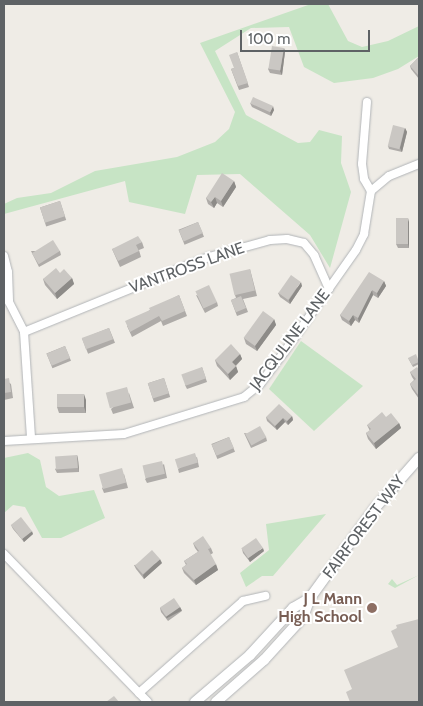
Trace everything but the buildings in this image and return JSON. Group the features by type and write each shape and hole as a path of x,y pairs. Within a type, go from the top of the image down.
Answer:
{"main road":[{"name":"FAIRFOREST WAY","path":"216,702 285,638 303,617 310,598 375,508 419,458"},
{"name":"FAIRFOREST WAY","path":"195,702 250,656 293,608 310,598"}],"street":[{"path":"367,102 362,164 364,179 371,191 389,176 419,164"},
{"name":"JACQULINE LANE","path":"4,441 31,437 124,434 244,397 266,377 329,289 364,234 371,191"},
{"name":"VANTROSS LANE","path":"24,332 209,256 270,240 287,238 304,243 314,255 329,289"},
{"path":"4,256 8,272 9,302 24,332 31,437"},
{"path":"4,554 148,702"},
{"path":"139,693 243,601 265,596"}],"green space":[{"path":"311,4 328,4 348,41 362,47 388,41 419,26 419,56 398,69 373,78 334,83 304,67 289,27 251,28 215,51 246,115 298,143 310,142 319,130 342,136 341,163 351,192 330,268 310,235 240,174 197,175 185,214 129,202 125,181 4,214 4,204 17,198 51,193 95,171 177,157 215,142 229,129 235,112 200,43"},
{"path":"301,341 363,386 314,431 269,389"},
{"path":"28,453 40,460 46,487 59,496 94,490 105,518 61,538 42,538 25,507 13,505 4,513 4,458"},
{"path":"326,514 273,576 262,576 246,587 240,573 269,550 266,524"},
{"path":"419,575 395,588 388,584 392,579 397,585"}],"place":[{"name":"J L Mann High School","path":"372,608"}]}
